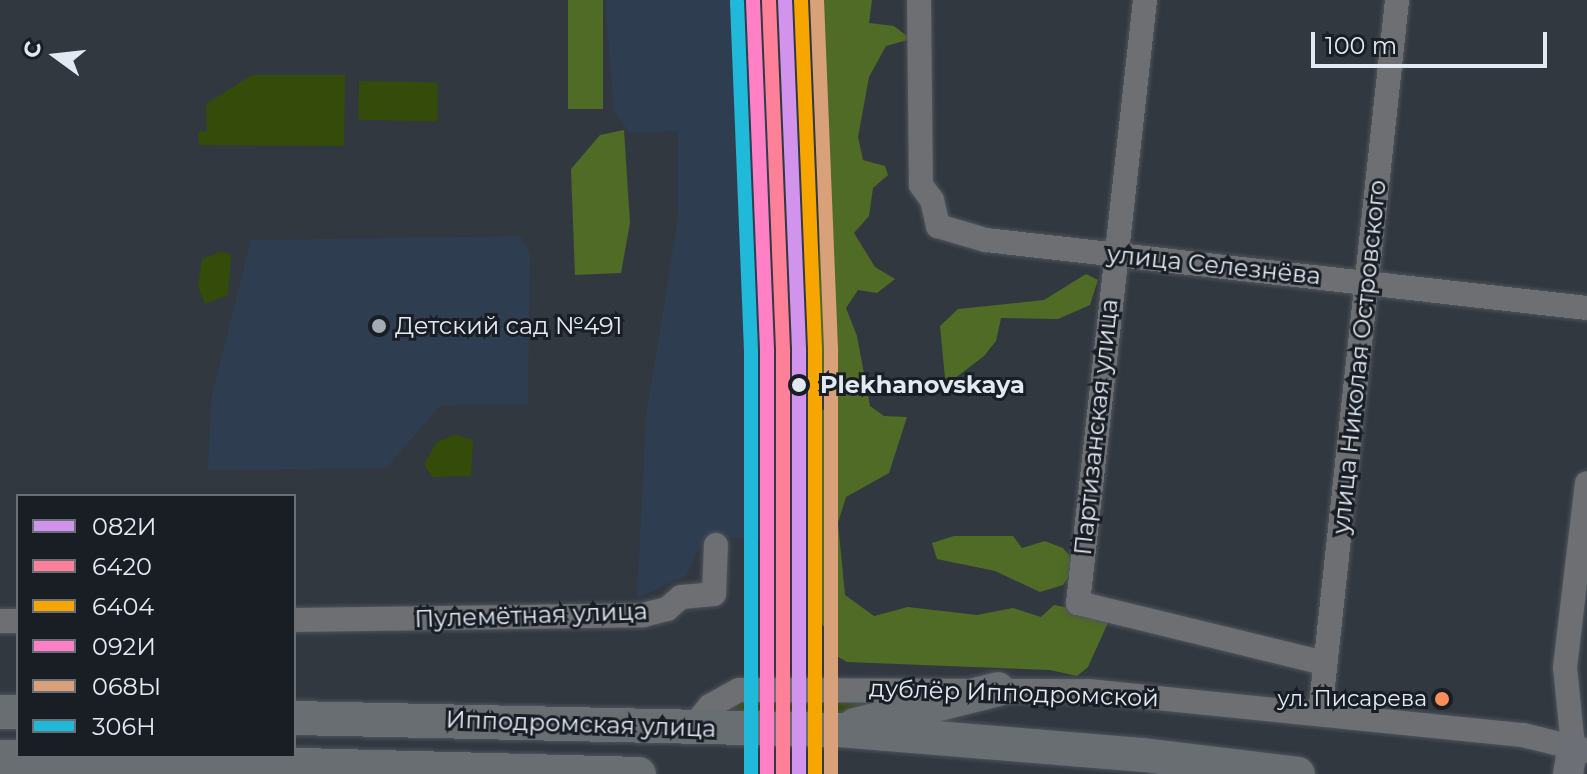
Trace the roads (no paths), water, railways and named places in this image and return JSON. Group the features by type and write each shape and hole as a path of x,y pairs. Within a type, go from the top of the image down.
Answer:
{"highway":[{"path":"839,730 998,689"},
{"name":"Ипподромская улица","path":"296,718 839,730 1144,755 1298,774"},
{"name":"Ипподромская улица","path":"38,758 639,774"}],"street":[{"name":"улица Селезнёва","path":"919,0 921,185 932,200 938,226 986,240 1369,280 1587,308"},
{"name":"Партизанская улица","path":"1145,0 1113,255 1078,603 1324,663"},
{"name":"улица Николая Островского","path":"1320,714 1397,0"},
{"path":"1579,758 1565,667 1587,483"},
{"name":"Пулемётная улица","path":"296,620 643,615 667,609 681,597 714,594 716,545"},
{"name":"дублёр Ипподромской","path":"692,728 710,706 739,690 1088,691 1523,735 1579,758"}],"place":[{"name":"Детский сад №491","path":"379,326"},
{"name":"Plekhanovskaya","path":"799,385"},
{"name":"ул. Писарева","path":"1442,699"}]}
